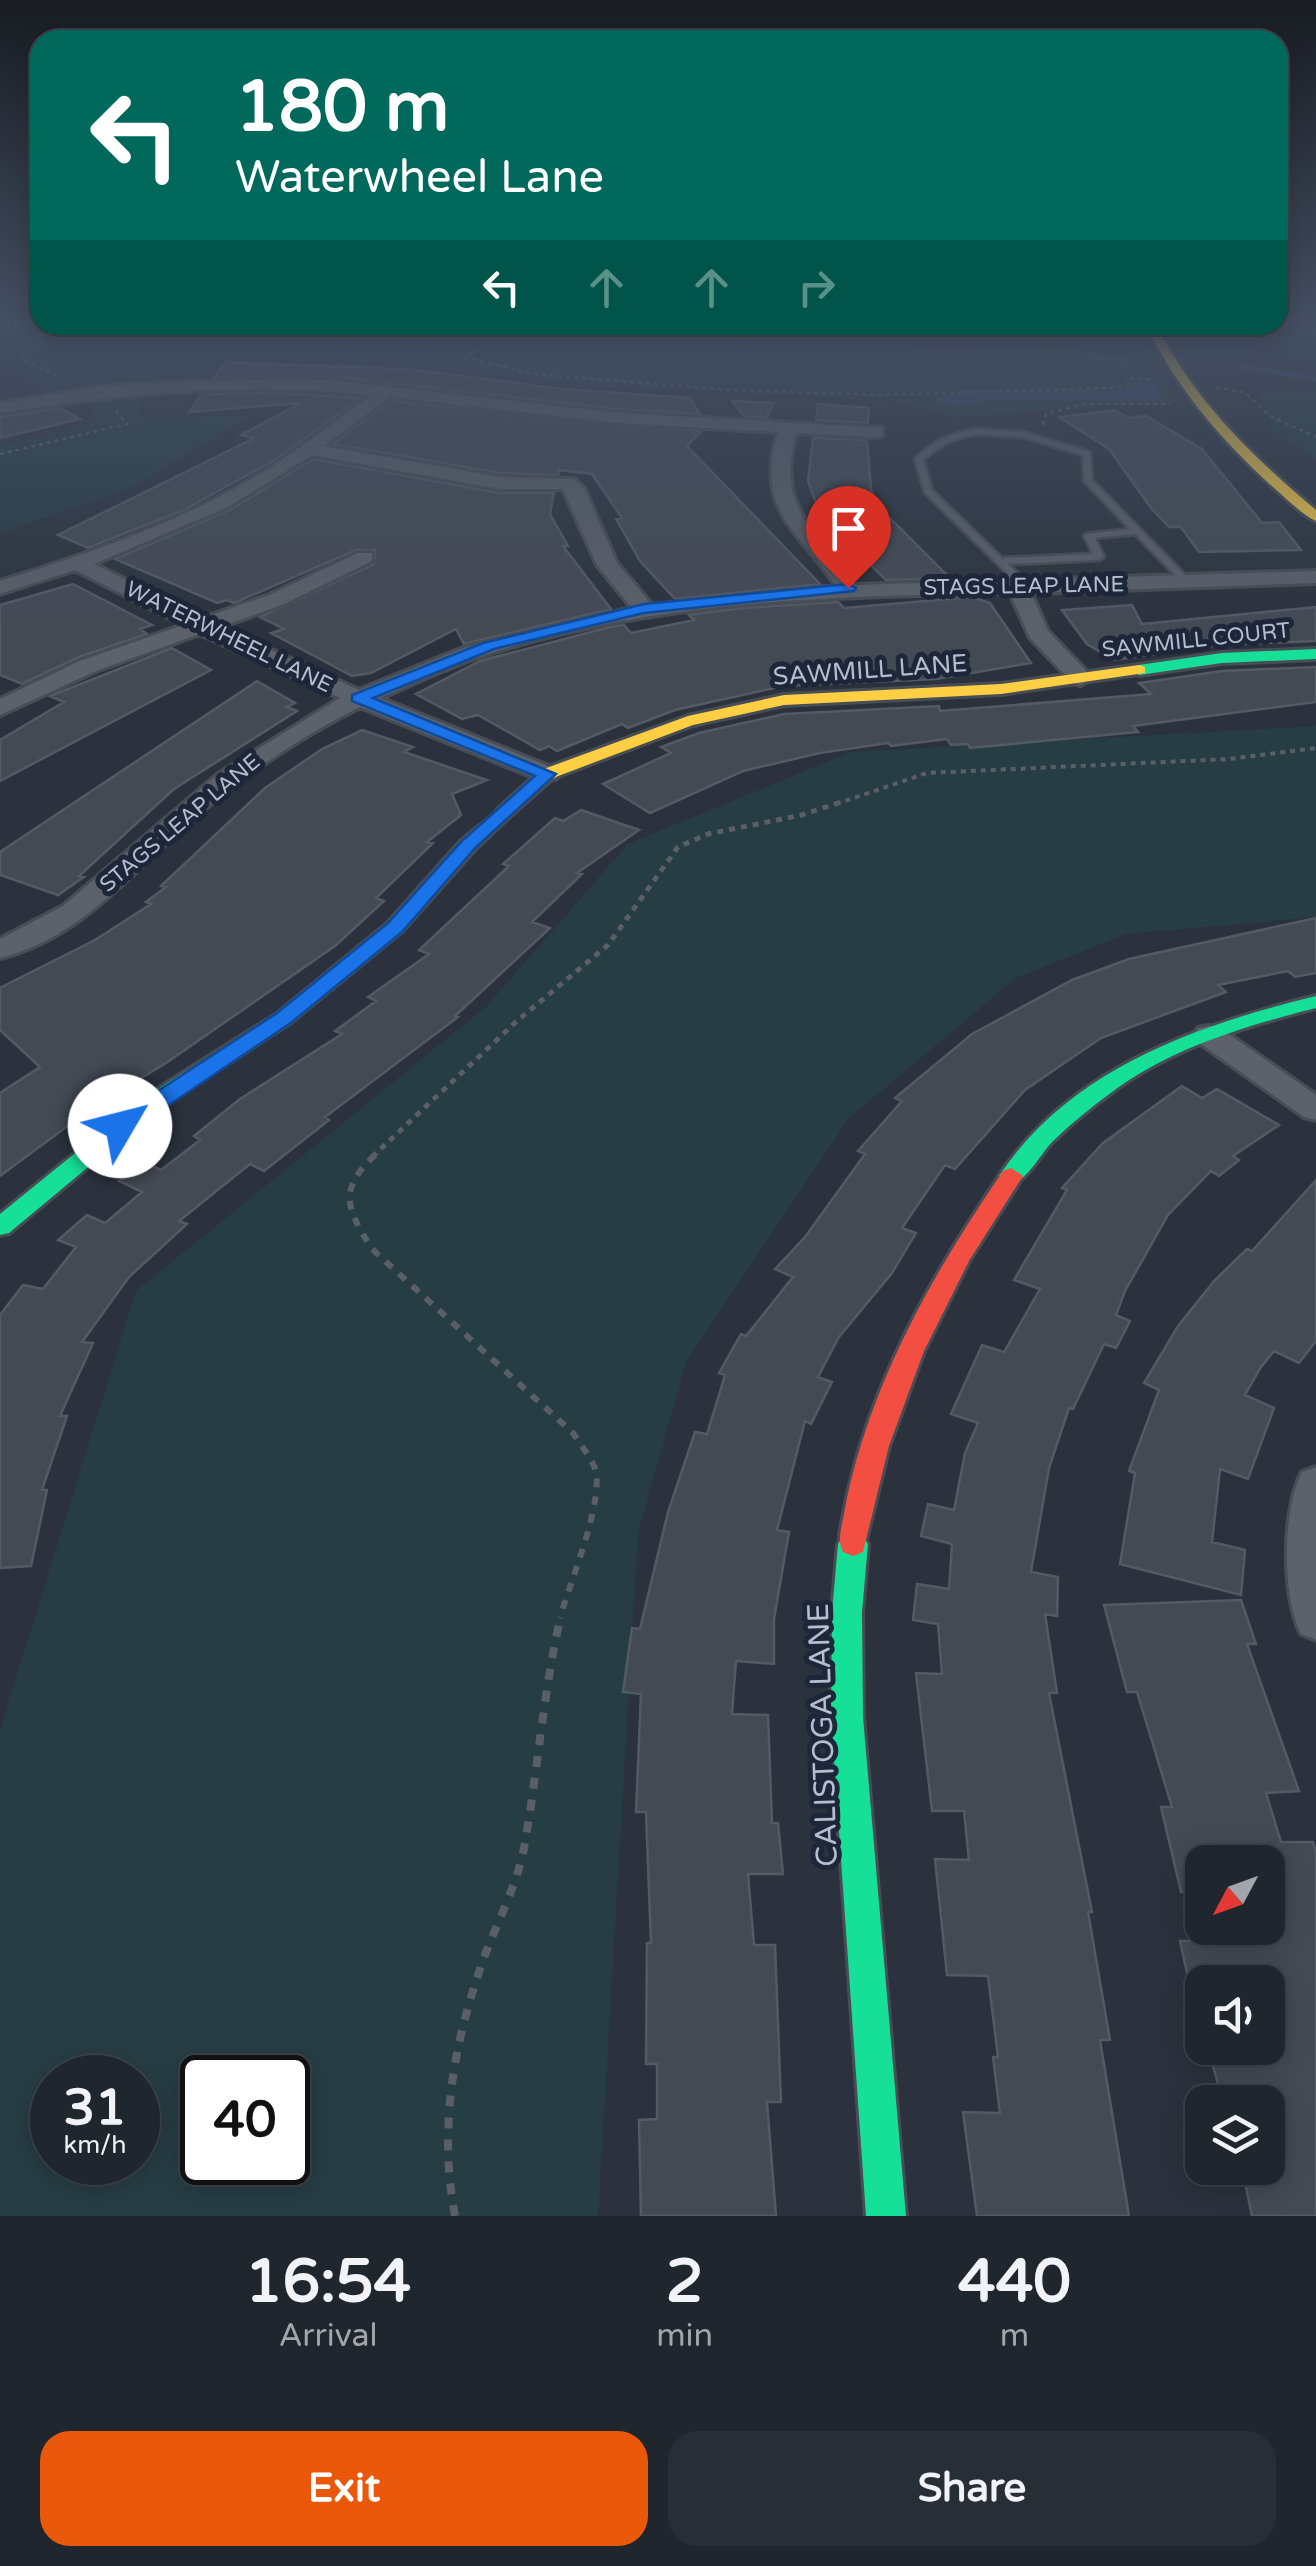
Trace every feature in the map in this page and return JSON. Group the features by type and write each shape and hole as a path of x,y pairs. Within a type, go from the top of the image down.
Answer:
{"street":[{"path":"0,588 78,564 211,508 341,424"},
{"path":"717,424 876,432"},
{"path":"1218,424 1261,470 1316,517"},
{"path":"1247,424 1316,491"},
{"path":"788,429 776,462 778,496 802,535 830,558 848,588"},
{"path":"308,449 500,483 567,484 575,488 607,565 644,609"},
{"path":"0,708 53,682 296,593 365,558"},
{"name":"WATERWHEEL LANE","path":"78,564 285,668 547,774"},
{"name":"STAGS LEAP LANE","path":"1186,581 1211,573 1316,565"},
{"name":"STAGS LEAP LANE","path":"0,949 54,925 114,880 238,771 358,698 488,646 644,609 848,588 1012,589 1186,581 1223,585 1316,577"},
{"path":"1012,589 1038,632 1081,678"},
{"name":"SAWMILL COURT","path":"1081,678 1222,658 1316,654"},
{"name":"SAWMILL LANE","path":"0,1227 151,1103 284,1018 395,928 468,844 547,774 688,721 784,700 1002,689 1081,678"},
{"name":"CALISTOGA LANE","path":"886,2216 846,1735 845,1602 855,1518 871,1451 893,1387 989,1206 1028,1152 1066,1114 1113,1079 1160,1053 1255,1016 1316,1002"},
{"path":"1209,1034 1316,1110"},
{"path":"1316,1483 1306,1547 1316,1621"}],"lane":[{"path":"1012,589 1013,574 928,491 919,459 932,442 971,432 1034,434 1087,454 1088,482 1186,581"},
{"path":"1000,560 1100,557 1090,536 1137,532"}],"path":[{"path":"1289,424 1316,437"},
{"path":"455,2216 446,2169 449,2093 472,1991 523,1852 546,1674 570,1578 590,1529 596,1470 574,1432 372,1249 348,1211 350,1187 367,1162 480,1054 608,945 666,860 696,838 802,816 927,773 1140,760 1228,759 1316,748"}],"shaded area":[{"path":"236,424 126,490 0,533 0,446 90,425"},
{"path":"1271,424 1316,424 1316,459 1274,432"},
{"path":"1316,726 1316,917 1126,934 1016,978 849,1118 686,1362 638,1533 598,2216 0,2216 0,1730 136,1291 487,1006 628,844 851,752"}],"building":[{"path":"0,424 57,424 0,438"},
{"path":"261,424 324,424 275,460 184,510 88,548 58,535 254,438 241,435"},
{"path":"359,424 633,424 701,431 687,446 820,584 675,599 640,561 616,519 622,518 592,474 559,470 558,475 500,473 333,444"},
{"path":"1071,424 1160,424 1202,449 1262,523 1279,522 1301,550 1199,552 1181,527 1169,527 1151,508 1109,449"},
{"path":"813,438 867,440 871,489 879,507 950,578 886,580 838,534 818,509 808,481"},
{"path":"313,459 499,493 554,493 550,514 568,546 563,546 611,609 464,644 456,629 371,673 352,676 271,633 284,629 260,617 374,564 375,550 356,550 234,603 217,603 115,559 230,510"},
{"path":"73,584 152,625 140,629 147,634 79,657 22,684 0,675 0,605"},
{"path":"972,597 990,603 1031,663 936,679 783,686 675,710 628,728 622,724 557,751 549,746 540,750 478,715 462,719 416,694 480,661 610,627 624,625 631,633 694,620 689,615 742,608 838,602 844,608"},
{"path":"1132,605 1142,624 1316,607 1316,641 1222,645 1114,660 1087,644 1062,610"},
{"path":"172,648 211,670 0,781 0,740 64,702 50,696"},
{"path":"1316,667 1316,702 1133,726 1138,732 970,748 968,744 951,745 947,739 820,753 743,771 650,813 603,784 671,753 661,747 699,733 784,714 939,706 940,711 1151,694 1139,683 1222,671"},
{"path":"257,681 295,703 287,707 297,711 174,789 79,876 84,877 58,895 0,875 0,852"},
{"path":"362,730 413,747 404,752 487,780 452,794 461,815 427,842 433,843 376,898 384,901 335,946 166,1063 92,1108 0,1176 0,1093 40,1067 0,1030 0,988 95,940 151,904 146,902 166,887 161,886 265,788 322,749"},
{"path":"581,810 639,830 577,873 582,874 532,922 550,928 455,1016 458,1017 325,1117 329,1120 264,1171 250,1164 179,1221 187,1224 129,1277 82,1342 93,1343 60,1416 67,1416 42,1490 47,1490 31,1566 0,1568 0,1315 23,1285 43,1289 76,1247 58,1240 87,1215 105,1223 142,1192 119,1181 144,1162 161,1170 200,1140 194,1136 240,1099 342,1034 335,1031 376,1001 368,997 429,954 419,950 509,866 503,864 555,818 563,821"},
{"path":"1316,918 1316,973 1295,977 1288,971 1218,985 1226,992 1101,1038 1025,1090 955,1169 945,1165 902,1228 916,1233 892,1273 839,1337 818,1377 832,1382 811,1424 805,1421 777,1530 789,1532 774,1619 774,1664 736,1661 732,1714 768,1715 772,1823 778,1823 783,1874 748,1874 754,1945 775,1945 781,2102 767,2102 776,2216 641,2216 639,2120 657,2119 657,2064 646,2064 647,1943 651,1943 646,1812 636,1812 641,1694 623,1692 632,1628 640,1629 668,1512 695,1432 707,1434 725,1375 719,1373 741,1334 746,1336 793,1277 775,1269 805,1237 865,1154 858,1151 902,1101 895,1098 972,1034 1072,980 1129,959"},
{"path":"1182,1086 1202,1098 1217,1089 1279,1125 1233,1156 1239,1160 1219,1176 1211,1171 1168,1215 1125,1291 1116,1315 1130,1321 1116,1348 1104,1344 1073,1409 1069,1408 1049,1468 1031,1572 1058,1577 1057,1616 1045,1614 1057,1693 1049,1693 1092,1912 1088,1912 1110,2040 1100,2040 1129,2216 977,2216 963,2112 1000,2113 993,2057 998,2057 988,1976 947,1975 935,1859 969,1860 964,1811 932,1811 916,1673 942,1674 938,1624 913,1620 917,1584 949,1589 952,1544 921,1536 928,1504 954,1510 965,1453 978,1423 951,1414 982,1345 1004,1352 1040,1289 1014,1280 1067,1190 1062,1188 1103,1143"},
{"path":"1316,1180 1316,1341 1299,1363 1274,1351 1245,1395 1274,1408 1248,1479 1220,1469 1212,1542 1245,1550 1241,1595 1120,1564 1135,1473 1129,1471 1159,1390 1144,1383 1178,1326 1214,1281 1247,1249 1252,1251"},
{"path":"1241,1600 1256,1644 1247,1644 1299,1791 1266,1793 1281,1842 1313,1842 1316,1853 1316,2216 1252,2216 1246,2185 1285,2185 1285,2085 1218,2085 1213,2065 1285,2065 1285,1965 1185,1965 1180,1941 1185,1941 1185,1945 1285,1945 1285,1845 1185,1845 1185,1892 1181,1892 1161,1807 1172,1807 1137,1692 1127,1692 1104,1605"}],"traffic: fast":[{"path":"1139,670 1222,658 1316,654"},
{"path":"0,1227 151,1103 284,1018 395,927 469,844 506,810"},
{"path":"1011,1176 1040,1141 1108,1083 1187,1042 1316,1002"},
{"path":"853,1544 847,1612 847,1717 886,2216"}],"traffic: slow":[{"path":"1217,424 1316,517"},
{"path":"506,810 547,774 688,721 784,700 1001,689 1139,670"}],"traffic: jam":[{"path":"853,1544 875,1446 911,1351 957,1261 1011,1176"}],"route":[{"path":"120,1126 284,1018 395,928 468,844 547,774 358,698 488,646 644,609 848,588"}]}
